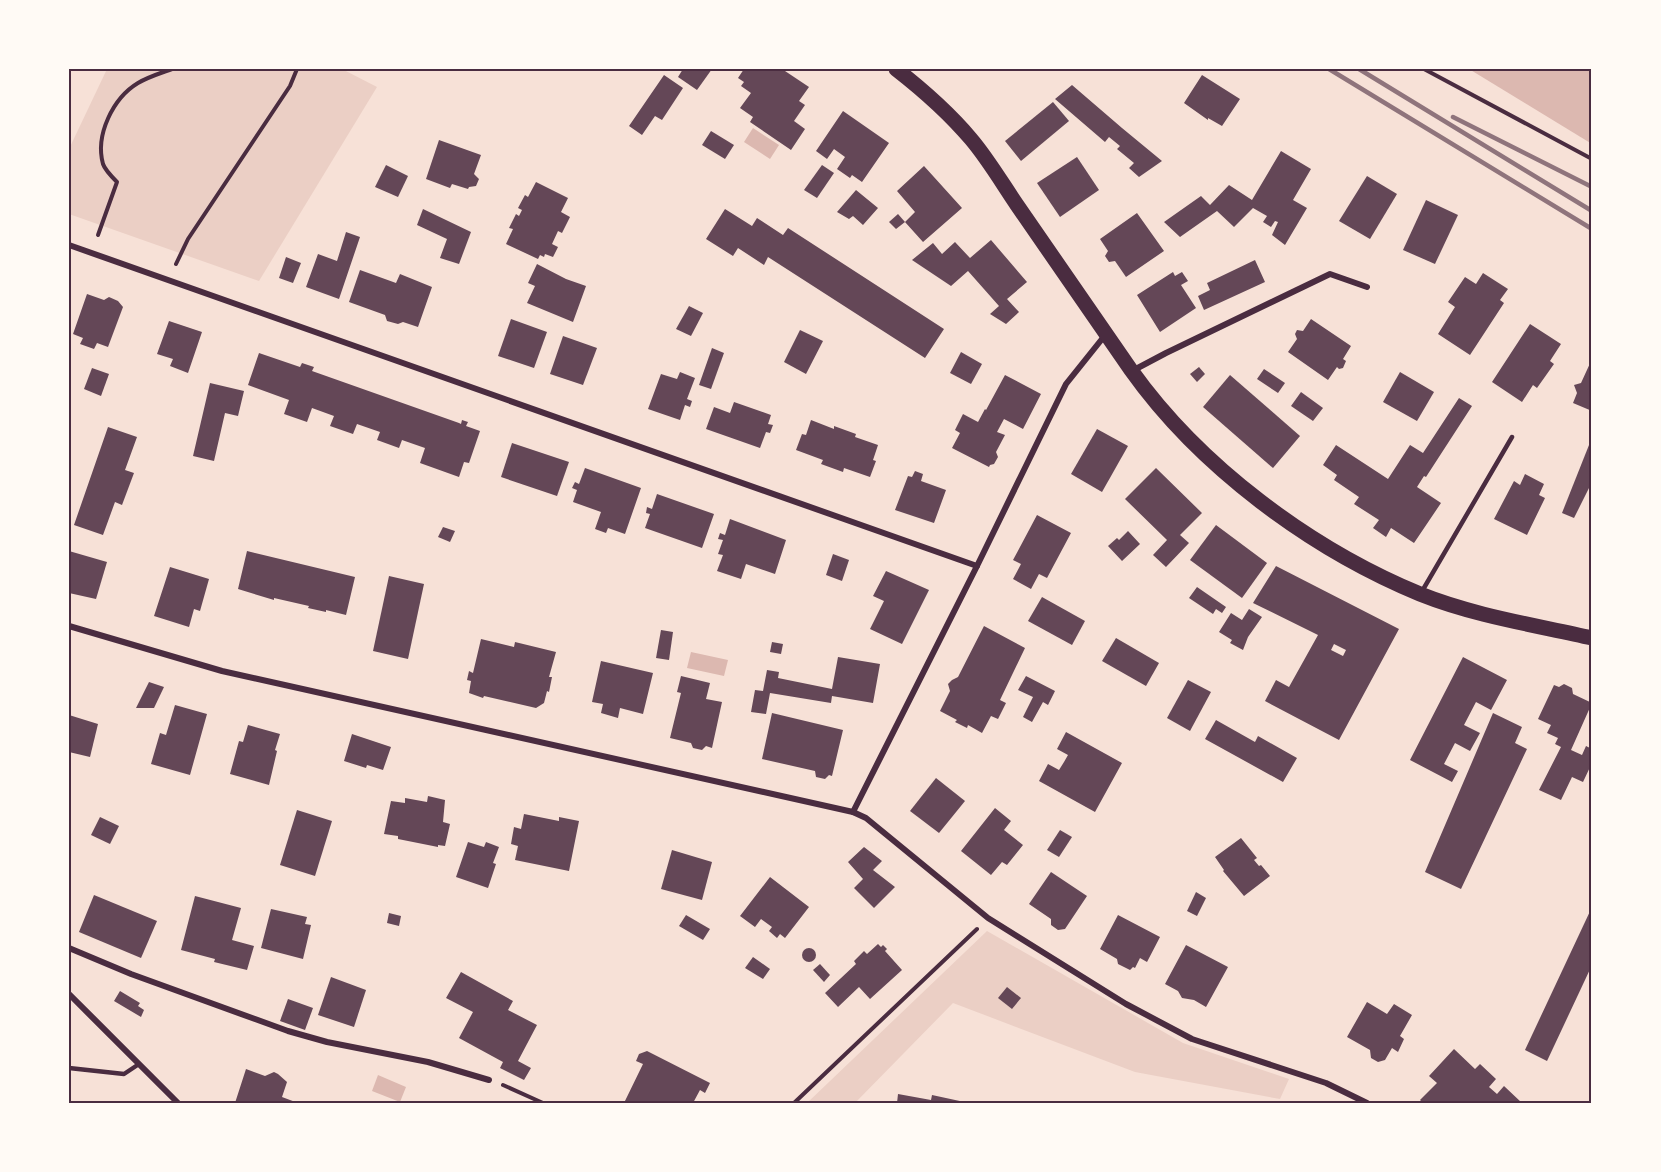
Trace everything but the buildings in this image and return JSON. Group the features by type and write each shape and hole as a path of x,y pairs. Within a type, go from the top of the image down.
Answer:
{"main road":[{"path":"896,69 924,91 972,141 1155,402 1211,459 1249,493 1294,526 1348,560 1420,594 1471,611 1592,638"}],"street":[{"path":"69,245 977,566"},
{"path":"1132,371 1330,274 1367,287"},
{"path":"853,812 1066,384 1107,333"},
{"path":"69,626 222,671 853,812 866,818 988,918 1126,1004 1192,1039 1326,1083 1367,1103"},
{"path":"69,948 131,974 288,1031 428,1062 489,1080"},
{"path":"69,994 178,1103"}],"lane":[{"path":"1420,594 1512,437"},
{"path":"69,1068 124,1074 139,1064"}],"path":[{"path":"98,235 117,182 103,166 101,144 108,119 122,96 130,88 140,81 172,69"},
{"path":"168,280 188,239 290,86 297,69"},
{"path":"1424,69 1592,159"},
{"path":"795,1103 988,918"},
{"path":"489,1080 543,1103"}],"shaded area":[{"path":"107,69 342,69 377,87 259,281 69,214 69,149"},
{"path":"1469,69 1592,69 1592,144"},
{"path":"753,128 779,145 770,159 744,142"},
{"path":"691,652 728,660 724,676 687,668"},
{"path":"987,931 1183,1043 1289,1079 1280,1099 1135,1072 953,1003 855,1103 807,1103"},
{"path":"378,1075 406,1087 400,1102 372,1091"}],"railway":[{"path":"1329,69 1592,229"},
{"path":"1359,69 1592,211"},
{"path":"1453,117 1592,187"}]}
